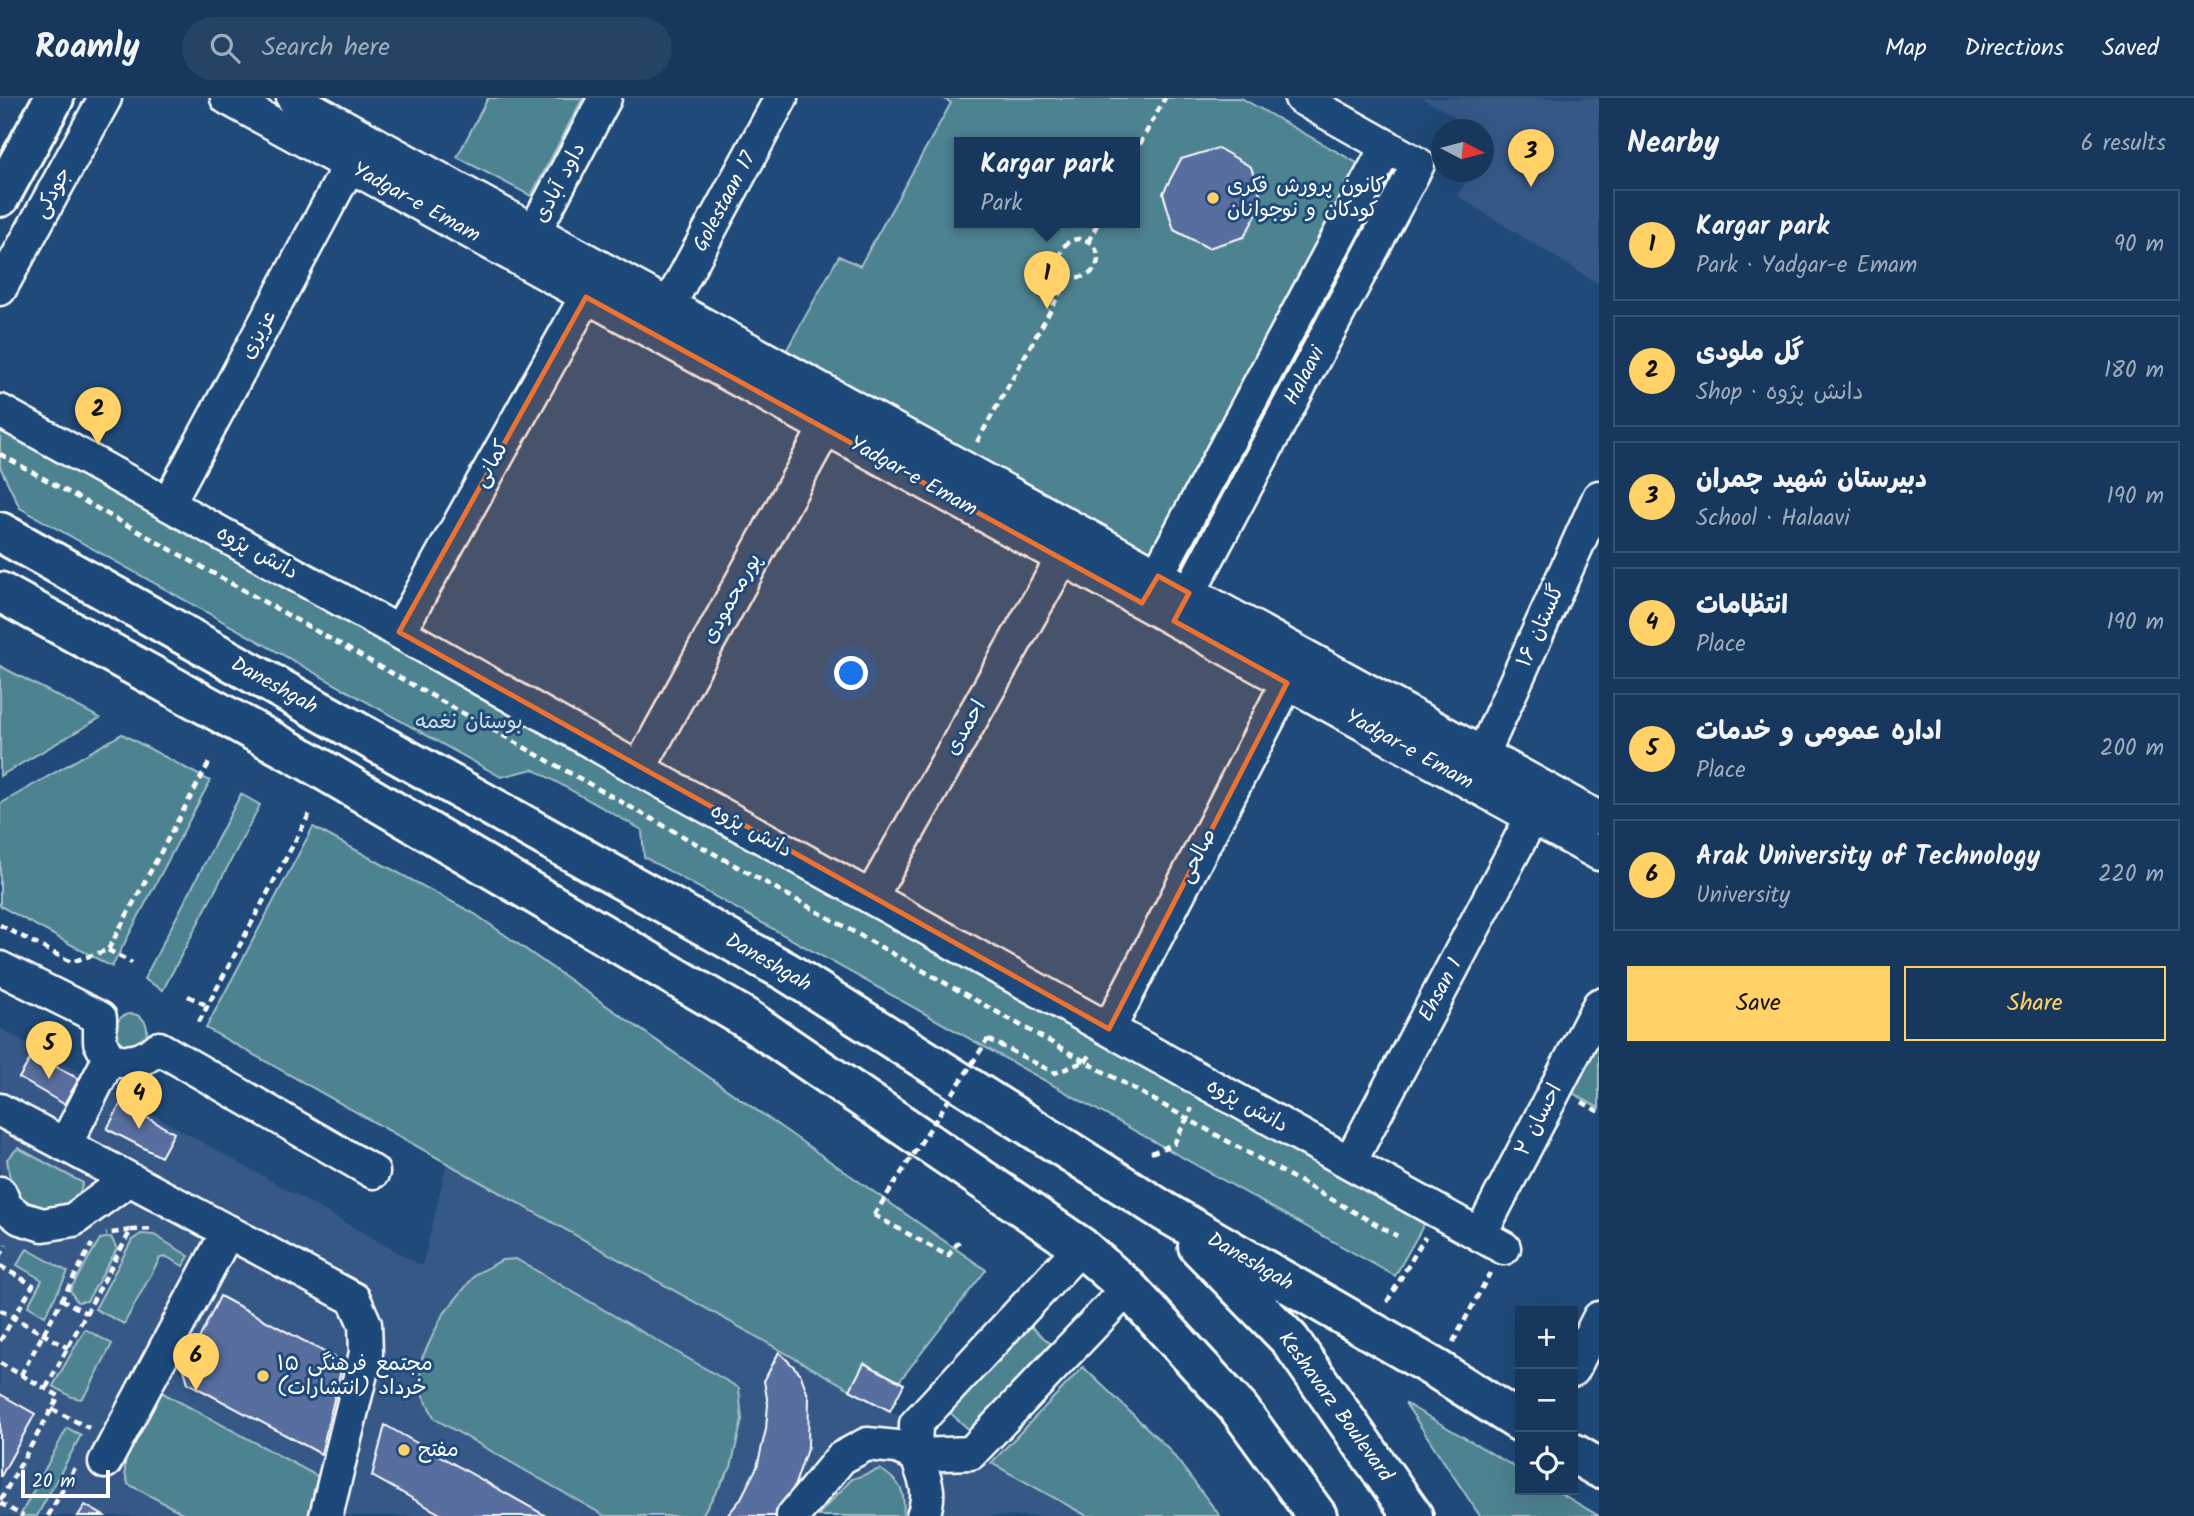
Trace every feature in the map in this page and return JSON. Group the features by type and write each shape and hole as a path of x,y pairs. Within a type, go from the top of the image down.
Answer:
{"main road":[{"path":"0,197 54,98"},
{"name":"Daneshgah","path":"1,532 787,972 1165,1212 1438,1370 1515,1419"},
{"path":"2,593 310,762 747,1018 1082,1247 1128,1288 1240,1410 1317,1516"},
{"name":"Keshavarz Boulevard","path":"1165,1212 1290,1340 1413,1516"},
{"path":"1578,1456 1599,1468"}],"street":[{"name":"جودکی","path":"0,289 105,98"},
{"name":"Yadgar-e Emam","path":"227,98 1599,854"},
{"name":"Yadgar-e Emam","path":"293,98 327,106 534,232 668,307 1598,815"},
{"name":"داود آبادی","path":"534,232 605,98"},
{"name":"Golestaan 17","path":"668,307 781,98"},
{"name":"Halaavi","path":"1174,621 1418,164 1387,146 1347,109 1301,98"},
{"name":"Halaavi","path":"1142,603 1387,146"},
{"name":"عزیزی","path":"168,504 349,166"},
{"name":"کمانی","path":"399,632 586,297"},
{"path":"1281,345 1312,361"},
{"name":"دانش پژوه","path":"0,411 399,632 639,769 1492,1241"},
{"name":"پورمحمودی","path":"639,769 825,429"},
{"name":"گلستان ۱۶","path":"1483,754 1599,497"},
{"name":"احمدی","path":"871,897 1062,559"},
{"name":"صالحی","path":"1109,1029 1287,683"},
{"name":"Ehsan 1","path":"1350,1163 1532,817"},
{"path":"0,968 100,1018 100,1042 109,1059"},
{"name":"احسان ۲","path":"1492,1241 1599,1005"},
{"path":"109,1059 126,1062 145,1059 159,1048 373,1172"},
{"path":"65,1144 109,1059"},
{"path":"0,1110 354,1299 365,1324 366,1353 326,1516"},
{"path":"0,1194 6,1207 20,1218 43,1225 73,1220 129,1179"},
{"path":"99,1458 228,1231"},
{"path":"923,1516 928,1493 925,1473 916,1455 916,1424 1082,1247"},
{"path":"793,1516 841,1458 867,1444 897,1447 916,1455 971,1453 1128,1288"},
{"path":"1574,1369 1599,1318"}],"path":[{"path":"1140,146 1165,98"},
{"path":"1088,242 1095,228"},
{"path":"1072,240 1088,242 1095,247 1098,255 1093,271 1079,277 1070,275 1060,262 1065,245 1072,240"},
{"path":"963,468 1070,275"},
{"path":"0,454 1397,1236"},
{"path":"0,925 71,962 108,950 210,761"},
{"path":"199,1022 310,813"},
{"path":"108,950 132,963"},
{"path":"188,996 208,1006"},
{"path":"960,1240 948,1256 874,1215 988,1039 1055,1073 1086,1061"},
{"path":"1151,1153 1174,1144 1206,1083"},
{"path":"1578,1101 1599,1112"},
{"path":"1371,1332 1439,1212"},
{"path":"21,1375 96,1236 156,1229 167,1235"},
{"path":"46,1388 131,1230"},
{"path":"1438,1370 1492,1241"},
{"path":"0,1266 33,1284 0,1341"},
{"path":"61,1299 86,1313"},
{"path":"0,1310 68,1348"},
{"path":"0,1363 59,1396 0,1502 23,1516"},
{"path":"48,1516 99,1458 52,1409"}],"highlighted area":[{"path":"586,297 1142,603 1158,576 1189,593 1174,621 1287,683 1109,1029 399,632"}],"shaded area":[{"path":"1422,98 1599,98 1599,284 1457,196 1465,182 1494,182 1494,119 1456,119"},
{"path":"0,1028 422,1266 447,1163 880,1406 1087,1516 0,1516"}],"green space":[{"path":"488,98 583,98 531,196 457,157"},
{"path":"943,98 1241,98 1364,167 1148,555 786,351 839,256 860,266 951,103"},
{"name":"بوستان نغمه","path":"0,423 1427,1219 1395,1276 644,857 642,830 533,769 501,777 20,508 0,467"},
{"path":"0,666 100,718 0,776"},
{"path":"122,734 210,781 112,967 0,906 0,804"},
{"path":"241,794 260,805 163,990 144,979"},
{"path":"313,827 475,914 986,1270 880,1406 206,1028"},
{"path":"131,1014 142,1019 147,1030 142,1041 131,1046 120,1041 115,1030 120,1019"},
{"path":"1599,1023 1599,1108 1564,1088"},
{"path":"18,1148 83,1183 77,1201 49,1211 25,1209 11,1186 7,1159"},
{"path":"141,1234 154,1235 189,1256 183,1266 167,1257 160,1258 124,1324 95,1309 132,1240"},
{"path":"111,1237 117,1249 87,1301 77,1302 70,1290 100,1239"},
{"path":"27,1249 68,1272 45,1316 28,1306 42,1280 17,1265"},
{"path":"516,1259 739,1388 742,1420 731,1467 699,1516 605,1516 435,1419 419,1388 422,1358 442,1316 476,1274 502,1260"},
{"path":"1027,1323 1051,1344 973,1433 949,1412"},
{"path":"85,1329 112,1344 88,1391 81,1399 53,1386"},
{"path":"1083,1367 1168,1448 1220,1516 1087,1516 991,1463"},
{"path":"161,1392 319,1477 309,1516 188,1516 128,1484 125,1459"},
{"path":"1405,1403 1515,1467 1515,1495 1563,1495 1599,1516 1480,1516"},
{"path":"67,1428 81,1435 37,1516 20,1516"},
{"path":"880,1469 893,1478 903,1494 903,1516 817,1516 852,1479"}],"building":[{"name":"کانون پرورش فکری کودکان و نوجوانان","path":"1218,148 1251,167 1263,203 1244,237 1208,248 1174,230 1163,193 1181,159"},
{"path":"33,1054 79,1079 64,1104 19,1078"},
{"path":"121,1103 174,1133 161,1157 107,1129"},
{"name":"مجتمع فرهنگی ۱۵ خرداد (انتشارات)","path":"220,1296 343,1362 321,1454 188,1383 184,1369"},
{"path":"779,1352 800,1373 809,1398 808,1446 794,1487 778,1516 727,1516 740,1500 757,1467 766,1429 768,1404 764,1381"},
{"path":"864,1363 904,1384 890,1411 850,1390"},
{"path":"0,1394 35,1414 1,1476 0,1476"},
{"name":"مفتح","path":"385,1425 546,1516 444,1516 372,1476"},
{"path":"85,1505 104,1516 78,1516"}],"place":[{"name":"دبیرستان شهید چمران","path":"1531,187"},
{"name":"کانون پرورش فکری کودکان و نوجوانان","path":"1213,198"},
{"name":"Kargar park","path":"1047,309"},
{"name":"گل ملودی","path":"98,445"},
{"name":"اداره عمومی و خدمات","path":"49,1079"},
{"name":"انتظامات","path":"139,1129"},
{"name":"مجتمع فرهنگی ۱۵ خرداد (انتشارات)","path":"263,1376"},
{"name":"Arak University of Technology","path":"196,1391"},
{"name":"مفتح","path":"404,1450"}]}
